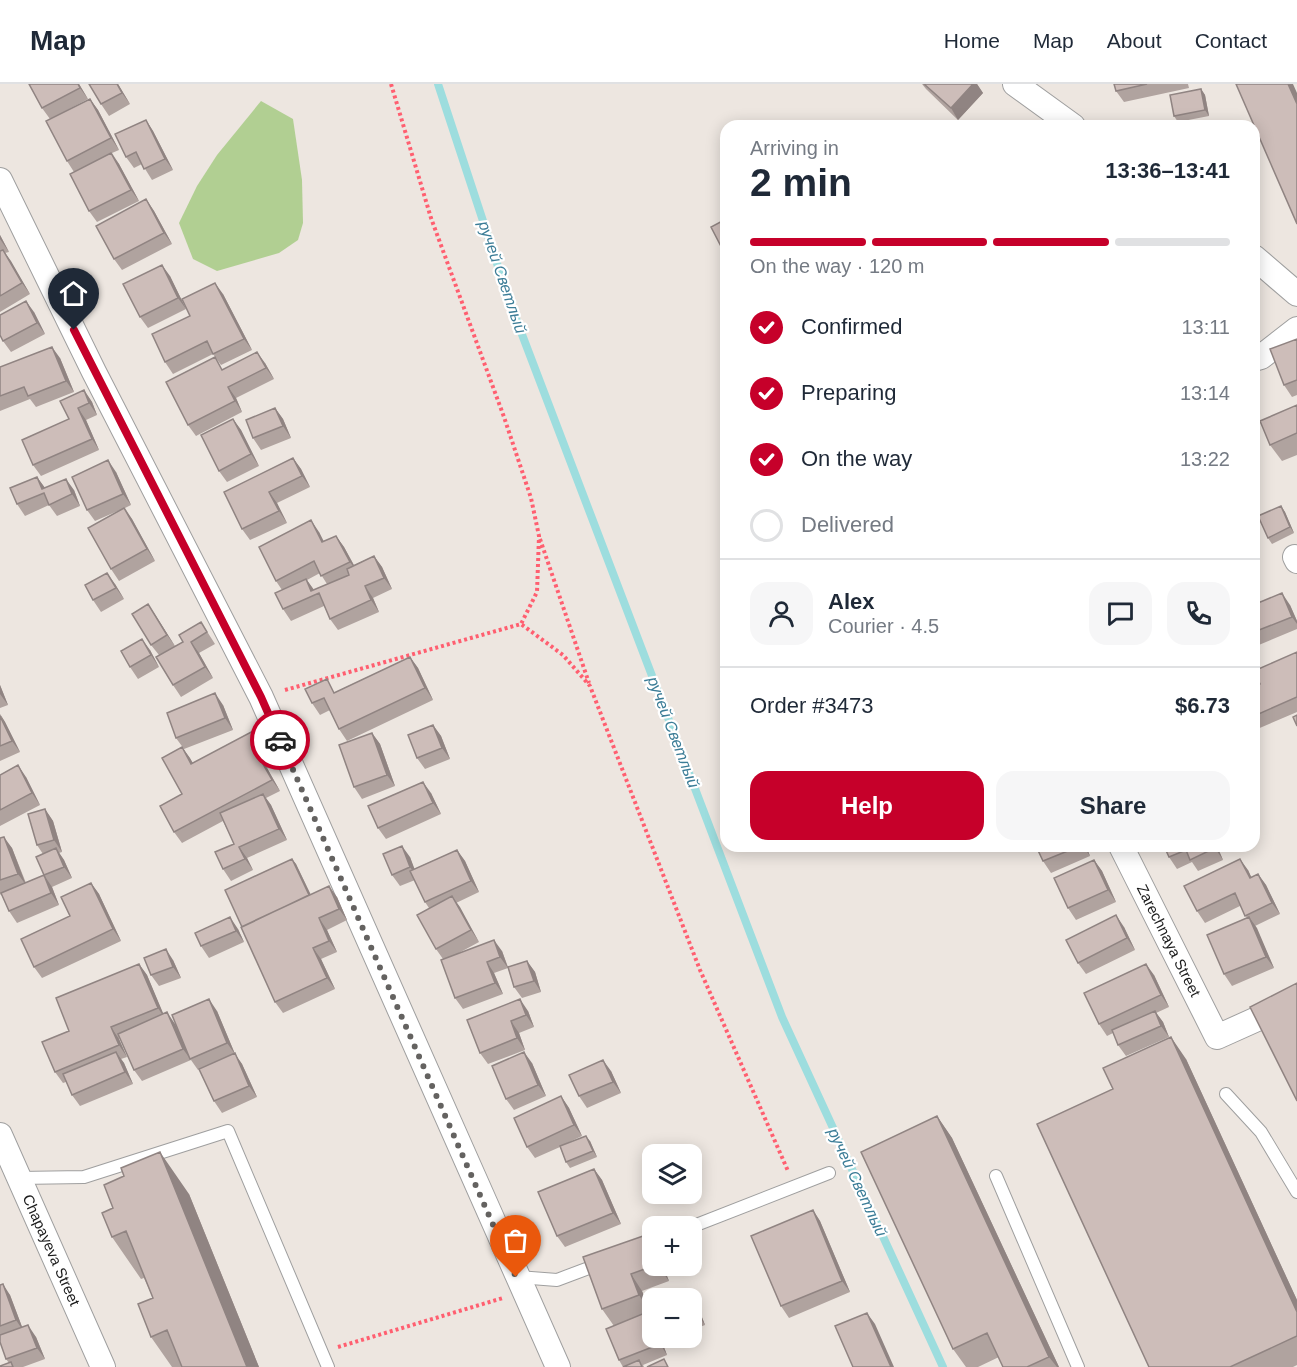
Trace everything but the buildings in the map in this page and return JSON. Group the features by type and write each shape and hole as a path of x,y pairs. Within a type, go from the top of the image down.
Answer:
{"street":[{"path":"1015,84 1064,120"},
{"path":"0,180 94,372 261,697 558,1367"},
{"path":"1260,262 1296,293"},
{"path":"1260,357 1297,329"},
{"name":"Zarechnaya Street","path":"1124,852 1217,1037 1297,1001"},
{"name":"Chapayeva Street","path":"0,1134 103,1367"}],"lane":[{"path":"1226,1094 1261,1131 1297,1192"},
{"path":"19,1178 84,1177 228,1131 328,1367"},
{"path":"702,1223 829,1173"},
{"path":"996,1176 1078,1367"},
{"path":"520,1284 557,1280 610,1259"}],"path":[{"path":"391,84 431,218 508,427 531,498 539,536 590,686 700,970 794,1186"},
{"path":"261,697 522,624 537,592 539,536"},
{"path":"522,624 563,655 590,686"},
{"path":"323,1352 520,1284"}],"green space":[{"path":"261,101 293,119 302,180 303,223 298,240 279,253 217,271 193,259 179,223 197,186 217,155"}],"waterway":[{"name":"ручей Светлый","path":"438,84 510,303 782,1017 943,1367"}],"way so far":[{"path":"280,740 516,1277"}],"route":[{"path":"74,330 261,697 280,740"}]}
